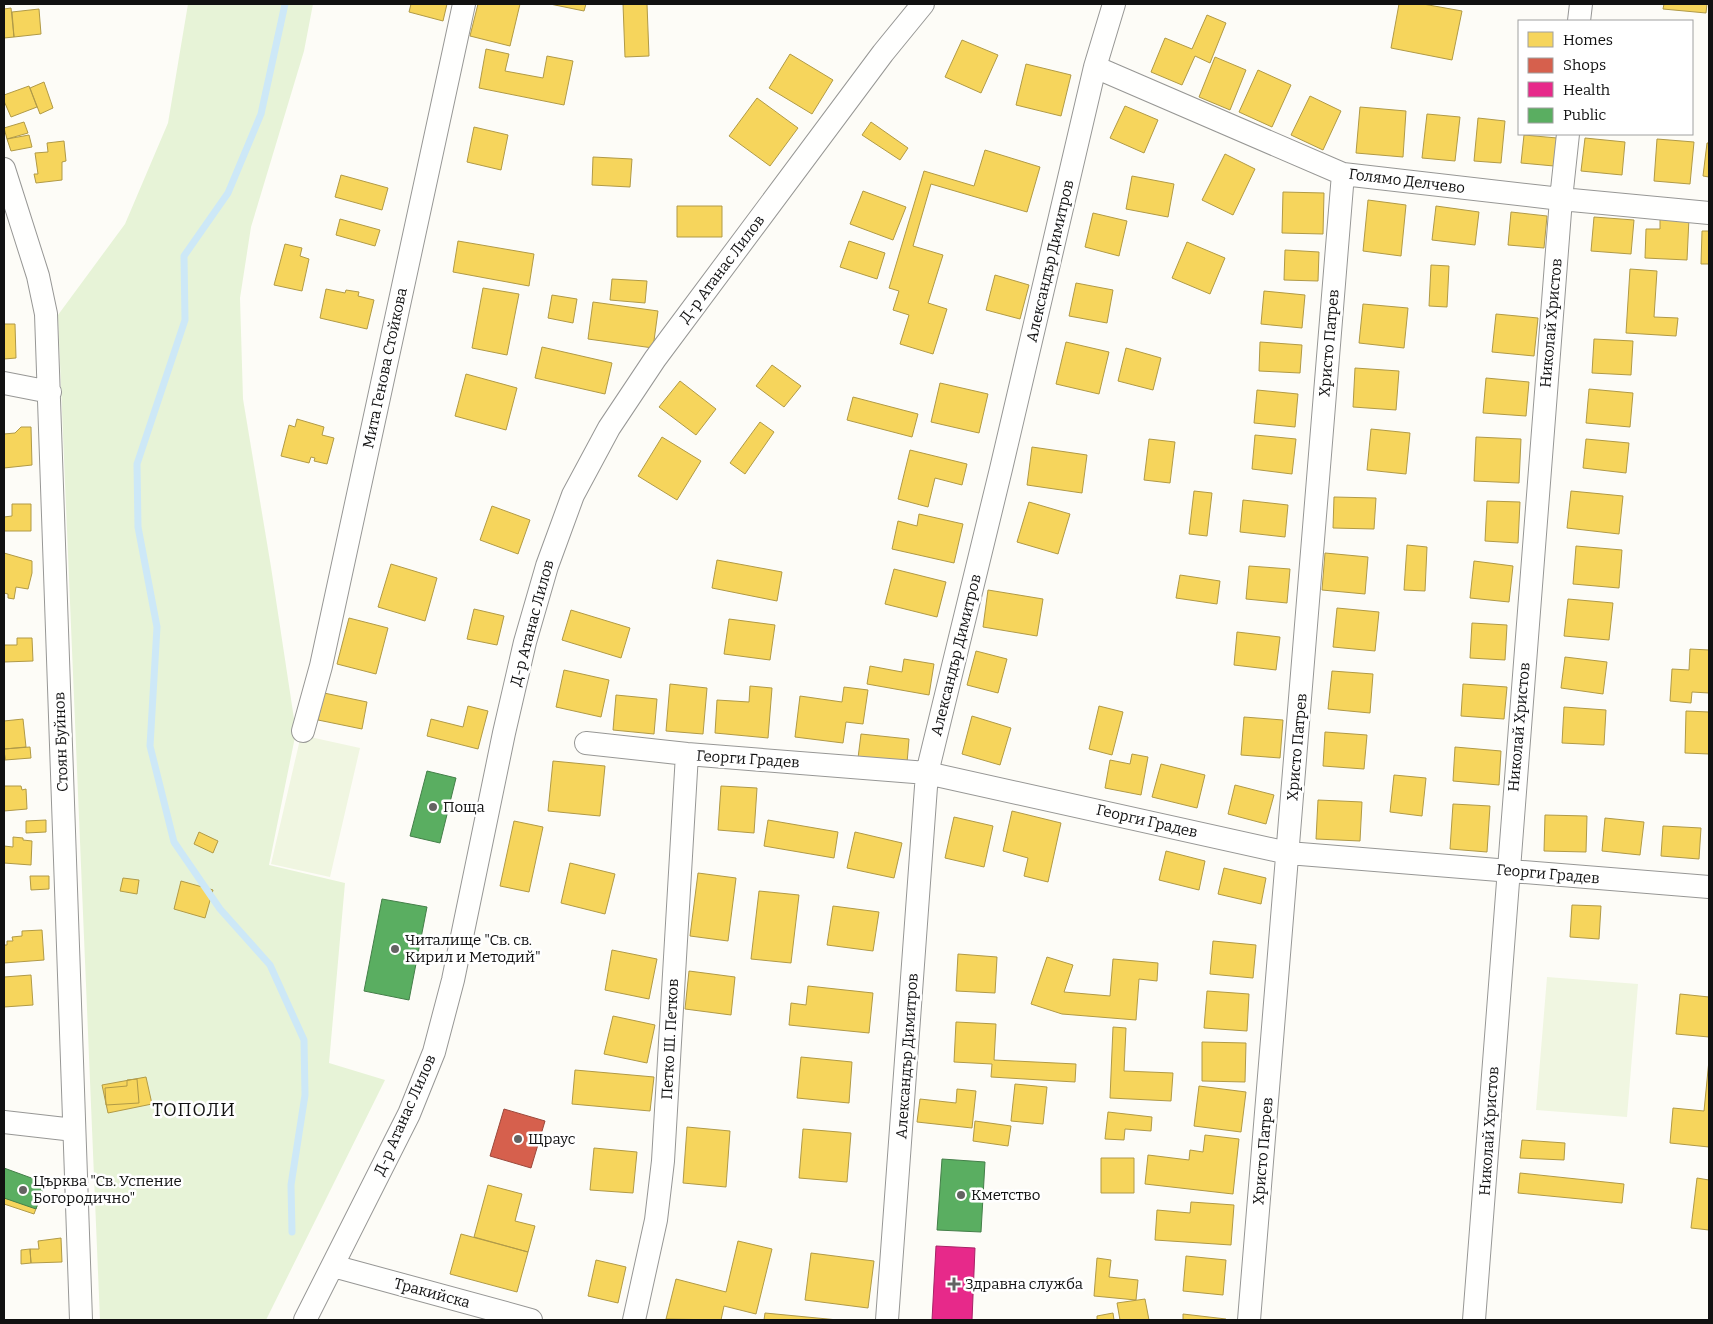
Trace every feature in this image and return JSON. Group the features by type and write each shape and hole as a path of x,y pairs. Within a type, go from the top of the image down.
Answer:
{"street":[{"name":"Мита Генова Стойкова","path":"303,731 321,666 464,4"},
{"name":"Д-р Атанас Лилов","path":"305,1320 409,1114 434,1052 453,980 504,733 525,642 547,566 573,495 609,428 655,359 883,53 923,4"},
{"name":"Александър Димитров","path":"887,1320 927,773 999,478 1095,67 1114,4"},
{"path":"1579,20 1581,4"},
{"name":"Голямо Делчево","path":"1095,67 1343,174 1561,199 1709,213"},
{"name":"Николай Христов","path":"1474,1320 1561,199 1568,135"},
{"name":"Стоян Буйнов","path":"4,169 38,276 46,314 81,1320"},
{"name":"Христо Патрев","path":"1249,1320 1343,174"},
{"path":"4,383 50,392"},
{"name":"Георги Градев","path":"586,743 686,754 927,773 1288,853 1709,887"},
{"name":"Петко Ш. Петков","path":"634,1320 656,1220 663,1161 686,754"},
{"path":"4,1122 74,1130"},
{"name":"Тракийска","path":"333,1266 530,1320"}],"green space":[{"path":"188,4 313,4 304,51 251,227 240,298 243,399 296,732 269,865 345,883 329,1063 385,1080 266,1320 100,1320 58,315 125,224 168,123"},
{"path":"301,735 360,748 330,877 271,864"},
{"path":"1547,977 1638,984 1627,1117 1536,1110"}],"building: Homes":[{"path":"411,4 447,4 443,21 409,12"},
{"path":"478,4 520,4 510,46 470,36"},
{"path":"550,4 586,4 584,11"},
{"path":"623,4 647,4 649,56 625,57"},
{"path":"1399,4 1423,4 1462,11 1452,60 1391,48"},
{"path":"1664,4 1707,4 1706,13 1663,9"},
{"path":"11,8 14,37 4,38 4,9"},
{"path":"39,9 41,34 14,37 12,12"},
{"path":"1207,15 1226,23 1210,63 1195,56 1182,85 1151,72 1165,38 1192,49"},
{"path":"962,40 998,55 981,93 945,77"},
{"path":"486,49 509,54 505,71 543,78 547,56 573,61 564,105 479,88"},
{"path":"790,54 833,80 812,114 769,88"},
{"path":"1215,57 1246,70 1230,110 1199,97"},
{"path":"1026,64 1071,75 1061,116 1016,105"},
{"path":"1258,70 1291,85 1272,127 1239,112"},
{"path":"44,82 53,108 40,114 30,88"},
{"path":"29,86 37,107 11,117 4,101 4,95"},
{"path":"1310,96 1341,111 1323,150 1291,135"},
{"path":"757,98 798,128 770,166 729,136"},
{"path":"1125,106 1158,120 1144,153 1110,138"},
{"path":"1360,107 1406,111 1403,157 1356,153"},
{"path":"1427,114 1460,117 1455,161 1422,158"},
{"path":"1478,118 1505,121 1501,163 1474,161"},
{"path":"24,122 28,133 7,139 4,128"},
{"path":"871,122 908,148 900,160 862,135"},
{"path":"474,127 508,135 501,170 467,162"},
{"path":"29,135 32,147 11,151 7,139"},
{"path":"1524,135 1557,138 1554,166 1521,163"},
{"path":"1585,138 1625,142 1622,175 1581,171"},
{"path":"1657,139 1694,142 1690,184 1654,181"},
{"path":"64,141 66,161 62,162 62,180 36,183 34,174 38,174 35,153 48,152 47,143"},
{"path":"1707,143 1709,143 1709,177 1703,176"},
{"path":"985,150 1040,167 1027,212 931,184 913,246 943,255 928,303 947,309 933,354 900,344 909,315 893,310 899,291 889,288 924,171 974,186"},
{"path":"1225,154 1255,169 1233,215 1202,200"},
{"path":"593,157 632,159 630,187 592,185"},
{"path":"341,175 388,188 382,210 335,197"},
{"path":"1132,176 1174,184 1168,217 1126,209"},
{"path":"863,191 906,207 893,240 850,224"},
{"path":"1283,192 1324,193 1323,234 1282,233"},
{"path":"1368,200 1406,205 1401,256 1363,251"},
{"path":"677,206 722,206 722,237 677,237"},
{"path":"1436,206 1479,212 1475,245 1432,240"},
{"path":"1511,212 1547,216 1544,248 1508,245"},
{"path":"1093,213 1127,221 1119,256 1085,247"},
{"path":"1594,217 1634,220 1631,254 1591,251"},
{"path":"1660,217 1689,218 1687,260 1645,258 1646,229 1660,229"},
{"path":"340,219 380,230 375,246 336,235"},
{"path":"1702,231 1709,231 1709,264 1701,264"},
{"path":"458,241 534,254 529,286 453,272"},
{"path":"849,241 885,253 877,279 840,267"},
{"path":"1187,242 1225,258 1210,294 1172,278"},
{"path":"285,244 302,248 300,256 309,259 302,291 274,285"},
{"path":"1285,250 1319,252 1318,281 1284,280"},
{"path":"1431,265 1449,266 1447,307 1429,306"},
{"path":"1630,269 1657,271 1654,317 1678,318 1676,336 1626,333"},
{"path":"995,275 1029,285 1020,319 986,310"},
{"path":"612,279 647,281 645,303 610,300"},
{"path":"1076,283 1113,290 1107,323 1069,316"},
{"path":"483,288 519,294 507,355 472,348"},
{"path":"326,289 345,293 346,290 359,292 358,296 374,300 367,329 320,318"},
{"path":"1264,291 1305,295 1302,328 1261,324"},
{"path":"552,295 577,299 573,323 548,318"},
{"path":"593,302 658,311 653,348 588,339"},
{"path":"1363,304 1408,308 1404,348 1359,343"},
{"path":"1496,314 1538,318 1534,356 1492,352"},
{"path":"4,324 15,324 16,358 4,359"},
{"path":"1594,339 1633,341 1631,375 1592,373"},
{"path":"1066,342 1109,352 1099,394 1056,384"},
{"path":"1260,342 1302,345 1300,373 1259,371"},
{"path":"542,347 612,363 605,394 535,378"},
{"path":"1126,348 1161,358 1153,390 1118,381"},
{"path":"772,365 801,386 784,407 756,386"},
{"path":"1355,368 1399,371 1396,410 1353,407"},
{"path":"466,374 517,388 506,430 455,416"},
{"path":"1486,378 1529,382 1526,416 1483,413"},
{"path":"680,381 716,409 696,435 659,407"},
{"path":"940,383 988,394 979,433 931,422"},
{"path":"1589,389 1633,393 1630,427 1586,423"},
{"path":"1257,390 1298,394 1295,427 1254,423"},
{"path":"853,397 918,414 912,437 847,420"},
{"path":"297,419 324,427 322,435 334,438 327,464 314,461 315,458 311,457 309,463 281,456 289,425 295,427"},
{"path":"760,422 774,432 745,474 730,463"},
{"path":"21,427 31,427 32,465 4,468 4,434 15,433"},
{"path":"1371,429 1410,433 1406,474 1367,470"},
{"path":"1255,435 1296,439 1292,474 1252,469"},
{"path":"662,437 701,461 677,500 638,476"},
{"path":"1476,437 1521,439 1519,483 1474,481"},
{"path":"1149,439 1175,442 1170,483 1144,480"},
{"path":"1586,439 1629,443 1626,473 1583,468"},
{"path":"1032,447 1087,455 1082,493 1027,485"},
{"path":"910,450 967,464 962,485 935,478 928,507 898,499"},
{"path":"1194,491 1212,493 1207,536 1189,534"},
{"path":"1571,491 1623,496 1619,534 1567,528"},
{"path":"1334,497 1376,498 1374,529 1333,528"},
{"path":"1243,500 1288,505 1285,537 1240,532"},
{"path":"1487,501 1520,502 1518,543 1485,541"},
{"path":"1029,502 1070,514 1058,554 1017,542"},
{"path":"12,504 31,504 31,531 4,531 4,517 12,516"},
{"path":"492,506 530,520 518,554 480,540"},
{"path":"919,514 963,524 954,563 892,549 898,521 917,526"},
{"path":"1407,545 1427,547 1425,591 1404,590"},
{"path":"1576,546 1622,550 1619,588 1573,584"},
{"path":"4,553 32,561 32,573 28,589 16,587 14,599 8,598 8,594 4,593"},
{"path":"1325,553 1368,557 1365,594 1322,590"},
{"path":"717,560 782,572 777,601 712,588"},
{"path":"1474,561 1513,566 1509,602 1470,598"},
{"path":"391,564 437,578 425,621 378,607"},
{"path":"1249,566 1290,569 1287,603 1246,599"},
{"path":"894,569 946,582 937,617 885,604"},
{"path":"1180,575 1220,581 1217,604 1176,598"},
{"path":"988,590 1043,599 1037,636 983,627"},
{"path":"1568,599 1613,603 1609,640 1564,636"},
{"path":"1337,608 1379,612 1375,651 1333,647"},
{"path":"474,609 504,616 497,645 467,639"},
{"path":"571,610 630,628 621,658 562,640"},
{"path":"349,618 388,628 376,674 337,664"},
{"path":"729,619 775,625 770,660 724,654"},
{"path":"1472,623 1507,625 1505,660 1470,658"},
{"path":"1237,632 1280,637 1276,670 1234,665"},
{"path":"17,638 32,638 33,661 4,662 4,645 17,645"},
{"path":"1690,649 1709,650 1709,693 1692,692 1691,703 1670,701 1672,669 1689,670"},
{"path":"976,651 1007,659 998,693 967,685"},
{"path":"1565,657 1607,662 1603,694 1561,688"},
{"path":"904,659 934,664 929,695 867,684 870,666 902,672"},
{"path":"564,670 609,680 601,717 556,707"},
{"path":"1332,671 1373,674 1370,713 1328,709"},
{"path":"670,684 707,688 703,734 666,731"},
{"path":"1463,684 1507,687 1504,719 1461,716"},
{"path":"750,686 772,688 768,738 715,733 717,700 749,702"},
{"path":"844,687 868,690 863,724 846,722 843,743 795,737 800,696 842,702"},
{"path":"324,693 367,702 362,729 318,720"},
{"path":"616,695 657,699 654,734 613,730"},
{"path":"468,706 488,711 478,749 427,736 431,719 463,727"},
{"path":"1099,706 1123,712 1112,755 1089,749"},
{"path":"1564,707 1606,710 1604,745 1562,743"},
{"path":"1686,711 1709,712 1709,754 1685,753"},
{"path":"972,716 1011,728 1000,765 962,754"},
{"path":"1244,717 1283,720 1280,758 1241,755"},
{"path":"23,719 26,747 4,749 4,721"},
{"path":"1325,732 1367,735 1364,769 1323,766"},
{"path":"861,734 909,739 907,763 858,758"},
{"path":"30,747 31,758 5,760 4,749"},
{"path":"1455,747 1501,751 1499,785 1453,781"},
{"path":"1132,754 1148,757 1141,795 1105,788 1110,760 1130,764"},
{"path":"553,761 605,766 600,816 548,811"},
{"path":"1161,764 1205,775 1197,808 1152,797"},
{"path":"1394,775 1426,778 1422,816 1390,812"},
{"path":"1235,785 1274,795 1266,824 1228,814"},
{"path":"4,786 21,786 22,790 26,789 27,809 4,811"},
{"path":"721,786 757,788 754,833 718,830"},
{"path":"1318,800 1362,802 1360,841 1316,839"},
{"path":"1453,804 1490,806 1487,852 1450,849"},
{"path":"1012,811 1061,823 1048,882 1024,876 1028,858 1003,851"},
{"path":"1545,815 1587,816 1586,852 1544,851"},
{"path":"954,817 993,826 984,867 945,858"},
{"path":"1605,818 1644,822 1640,855 1602,851"},
{"path":"46,820 46,832 26,833 26,821"},
{"path":"768,820 838,832 834,858 764,846"},
{"path":"514,821 543,827 529,892 500,886"},
{"path":"1663,826 1701,828 1699,859 1661,856"},
{"path":"199,832 218,841 213,853 194,844"},
{"path":"855,832 902,843 894,878 847,868"},
{"path":"13,837 32,841 31,865 4,863 4,846 13,847"},
{"path":"1166,851 1205,861 1199,890 1159,880"},
{"path":"570,863 615,874 605,914 561,903"},
{"path":"1224,868 1266,878 1261,904 1218,894"},
{"path":"698,873 736,878 728,941 690,936"},
{"path":"30,876 49,876 49,889 31,890"},
{"path":"123,878 139,880 137,894 120,891"},
{"path":"181,881 213,890 205,918 174,909"},
{"path":"759,891 799,895 791,963 751,959"},
{"path":"1572,905 1601,906 1599,939 1570,937"},
{"path":"833,906 879,912 873,951 827,945"},
{"path":"42,930 44,960 4,963 4,945 7,945 7,941 13,941 12,937 22,936 22,931"},
{"path":"1213,941 1256,945 1253,978 1210,974"},
{"path":"612,950 657,959 649,999 605,990"},
{"path":"958,954 997,957 995,993 956,991"},
{"path":"1047,957 1073,965 1064,992 1110,996 1113,959 1158,963 1157,981 1139,979 1136,1020 1062,1014 1031,1004"},
{"path":"689,971 735,977 731,1015 685,1009"},
{"path":"31,975 33,1005 4,1007 4,977"},
{"path":"808,986 873,993 869,1033 789,1025 791,1003 806,1005"},
{"path":"1207,991 1249,994 1247,1031 1204,1028"},
{"path":"1680,994 1709,997 1709,1037 1676,1034"},
{"path":"613,1016 655,1025 647,1063 604,1054"},
{"path":"956,1022 996,1024 994,1060 1076,1064 1075,1082 991,1077 992,1064 954,1062"},
{"path":"1113,1027 1126,1028 1124,1071 1173,1073 1171,1101 1110,1098"},
{"path":"1202,1042 1246,1043 1245,1082 1202,1081"},
{"path":"801,1057 852,1062 849,1103 797,1098"},
{"path":"1709,1060 1709,1147 1670,1143 1673,1108 1704,1111"},
{"path":"575,1070 654,1077 650,1111 572,1104"},
{"path":"146,1077 152,1104 108,1113 102,1085"},
{"path":"137,1079 139,1103 106,1105 105,1088 127,1086 127,1080"},
{"path":"1015,1084 1047,1087 1043,1124 1011,1121"},
{"path":"1199,1086 1246,1092 1241,1132 1194,1126"},
{"path":"957,1089 976,1091 972,1128 917,1122 920,1099 956,1103"},
{"path":"1108,1112 1152,1117 1151,1131 1125,1129 1124,1140 1105,1139"},
{"path":"975,1121 1011,1126 1008,1146 973,1141"},
{"path":"687,1127 730,1131 726,1187 683,1183"},
{"path":"803,1129 851,1133 847,1182 799,1178"},
{"path":"1205,1135 1239,1139 1233,1194 1145,1184 1148,1155 1189,1160 1190,1150 1203,1152"},
{"path":"1522,1140 1565,1143 1564,1160 1520,1158"},
{"path":"594,1148 637,1152 633,1193 590,1190"},
{"path":"1101,1158 1134,1158 1134,1193 1101,1193"},
{"path":"1520,1173 1624,1184 1622,1203 1518,1193"},
{"name":"Църква \"Св. Успение Богородично\"","path":"4,1175 43,1190 34,1214 4,1204"},
{"path":"1697,1178 1709,1180 1709,1230 1691,1228"},
{"path":"488,1185 522,1194 515,1221 535,1226 528,1252 474,1237"},
{"path":"1191,1202 1234,1205 1231,1245 1155,1240 1157,1210 1190,1213"},
{"path":"461,1234 528,1252 517,1292 450,1274"},
{"path":"61,1238 62,1262 31,1263 30,1249 39,1249 38,1241"},
{"path":"738,1241 772,1249 756,1314 724,1306 721,1320 666,1319 676,1279 726,1292"},
{"path":"30,1249 31,1263 21,1264 21,1250"},
{"path":"811,1253 874,1261 868,1308 805,1300"},
{"path":"1186,1256 1226,1260 1223,1295 1183,1291"},
{"path":"1097,1258 1111,1260 1109,1277 1138,1280 1136,1300 1094,1296"},
{"path":"596,1260 626,1267 618,1303 588,1296"},
{"path":"1145,1299 1149,1320 1120,1320 1117,1303"},
{"path":"765,1313 838,1320 764,1320"},
{"path":"1113,1313 1114,1320 1097,1320 1097,1316"},
{"path":"1183,1314 1226,1319 1226,1320 1183,1320"}],"building: Shops":[{"name":"Щраус","path":"504,1109 545,1121 531,1168 490,1156"}],"building: Health":[{"name":"Здравна служба","path":"936,1246 975,1248 972,1320 932,1320"}],"building: Public":[{"name":"Поща","path":"427,771 456,778 440,843 410,836"},
{"name":"Читалище \"Св. св. Кирил и Методий\"","path":"382,899 427,907 409,1000 364,991"},
{"path":"942,1159 985,1162 981,1232 937,1230"},
{"name":"Църква \"Св. Успение Богородично\"","path":"4,1168 45,1183 36,1209 4,1198"}],"waterway":[{"path":"285,4 261,114 228,193 184,256 185,320 137,464 138,527 157,627 150,746 174,842 220,909 270,965 304,1040 305,1095 291,1185 292,1232"}],"place":[{"name":"Поща","path":"433,807"},
{"name":"Читалище \"Св. св. Кирил и Методий\"","path":"395,949"},
{"name":"Щраус","path":"518,1139"},
{"name":"Църква \"Св. Успение Богородично\"","path":"23,1190"},
{"name":"Кметство","path":"961,1195"},
{"name":"Здравна служба","path":"954,1284"}],"district":[{"name":"ТОПОЛИ","path":"194,1110"}]}
